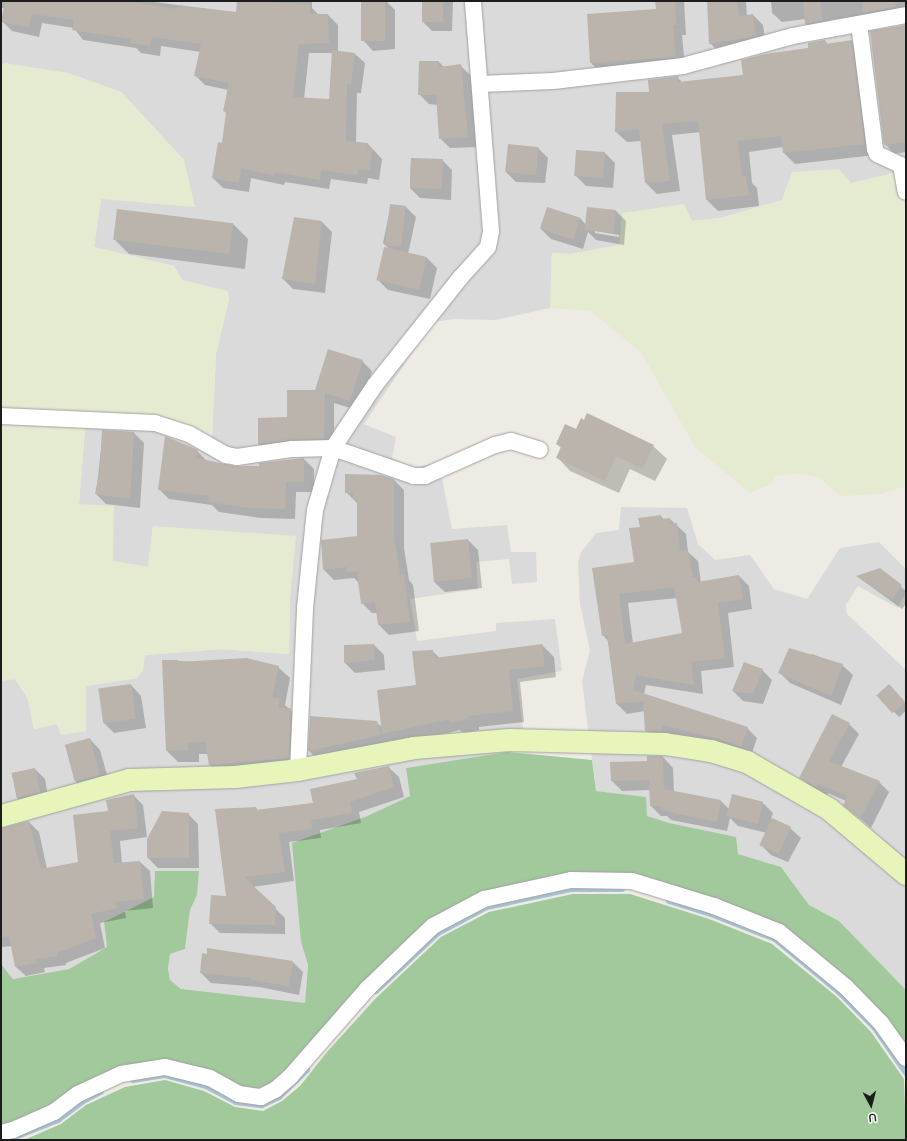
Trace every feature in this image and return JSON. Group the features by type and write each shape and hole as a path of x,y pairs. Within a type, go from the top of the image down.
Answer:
{"street":[{"path":"298,770 305,608 315,510 333,448 375,385 446,294 488,247 491,231 473,1"},
{"path":"480,84 553,81 683,66 793,36 906,15"},
{"path":"859,24 877,154 901,165 906,192"},
{"path":"1,416 155,423 189,434 226,455 237,457 292,449 333,448 400,472 425,476 495,445 511,441 540,450"},
{"path":"1,816 130,780 220,778 298,770 414,748 510,740 665,744 711,750 747,762 829,809 906,874"},
{"path":"1,1133 13,1130 54,1112 78,1094 121,1074 165,1067 210,1078 239,1094 261,1097 275,1090 290,1077 367,989 433,926 484,899 571,880 632,880 714,906 779,932 846,987 881,1023 906,1058"}],"shaded area":[{"path":"1,1 906,1 906,170 782,200 721,218 691,221 619,245 570,254 552,253 550,308 495,320 454,319 433,322 364,424 396,437 392,458 412,467 439,463 452,529 507,525 511,552 536,552 537,582 512,584 509,559 476,562 478,589 410,599 417,641 496,631 496,623 555,619 562,671 517,679 523,729 506,730 507,752 406,768 410,796 365,817 301,942 308,965 305,1004 181,989 170,980 168,969 170,953 185,949 190,910 197,895 199,871 154,897 104,922 107,947 69,969 13,979 1,964 1,681 15,679 28,699 34,729 57,724 61,734 86,731 86,686 137,678 143,670 144,655 220,649 289,654 290,599 153,526 148,567 113,561 79,504 86,414 170,423 212,436 216,354 229,299 182,280 174,266 94,247 101,199 184,160 121,92 68,73 1,65"},
{"path":"621,507 687,508 698,544 715,560 750,555 774,589 807,599 840,548 879,542 906,569 906,593 898,608 858,586 846,605 847,614 906,670 906,990 839,921 809,905 781,867 738,854 647,816 645,797 596,791 582,681 590,651 580,604 578,562 581,552 596,533 619,530"}],"green space":[{"path":"5,63 68,73 121,92 184,160 195,207 101,199 94,247 174,266 182,280 228,291 229,299 216,354 212,436 170,423 130,417 1,408 1,65"},
{"path":"839,169 851,183 906,170 906,486 881,494 841,496 818,477 798,473 775,476 771,484 750,493 695,447 641,352 590,311 550,308 552,253 570,254 619,245 622,213 684,204 692,221 721,218 782,200 792,172"},
{"path":"1,419 85,429 79,504 114,506 113,561 148,567 153,526 296,536 290,599 289,654 220,649 145,655 143,670 137,678 86,686 86,731 61,735 57,724 34,729 28,699 15,679 1,681"},
{"path":"507,752 592,760 596,791 646,797 647,816 669,823 736,837 738,854 781,867 809,905 839,921 906,990 906,1053 781,929 715,903 571,877 431,924 288,1074 260,1094 166,1064 1,1130 1,964 13,979 69,969 107,947 104,922 154,897 155,871 199,871 197,895 190,910 185,949 170,954 168,969 170,980 181,989 305,1003 308,965 301,942 292,843 365,817 410,796 406,768"},
{"path":"573,894 630,894 709,919 772,944 837,997 871,1032 904,1079 906,1140 24,1140 61,1124 86,1105 125,1087 165,1080 204,1091 235,1107 263,1111 282,1101 300,1086 327,1052 376,998 441,937 489,912"}],"building":[{"path":"5,1 124,1 177,9 178,5 236,12 237,1 310,4 310,14 328,14 329,43 299,44 293,97 329,99 332,50 355,53 351,84 347,84 346,141 368,143 367,147 372,148 370,170 358,169 357,175 321,170 320,180 275,172 275,176 241,168 239,183 212,178 218,142 222,143 226,112 223,111 229,83 194,76 201,44 152,37 150,46 130,43 131,39 72,30 74,20 32,14 29,27 1,22"},
{"path":"361,1 385,1 385,41 361,41"},
{"path":"422,1 443,1 443,22 422,22"},
{"path":"655,1 675,1 676,25 673,25 676,57 590,63 587,14 656,9"},
{"path":"707,1 737,1 739,16 753,14 756,36 709,44"},
{"path":"803,1 820,1 823,21 805,24"},
{"path":"862,1 895,1 896,7 863,13"},
{"path":"906,25 906,142 884,145 870,31"},
{"path":"825,40 826,44 852,40 865,144 783,153 781,136 738,141 742,176 746,176 749,195 706,200 698,121 662,124 670,181 645,183 639,129 615,132 616,92 649,92 648,80 678,76 678,82 743,75 741,60 765,54 808,48 808,43"},
{"path":"419,61 439,61 439,67 461,64 468,137 439,139 436,95 418,95"},
{"path":"508,144 539,147 536,175 505,172"},
{"path":"576,150 605,152 603,178 574,176"},
{"path":"411,158 443,159 442,189 410,188"},
{"path":"390,204 406,206 401,247 385,245"},
{"path":"547,207 580,218 573,240 540,229"},
{"path":"587,207 616,210 613,233 585,230"},
{"path":"117,209 233,223 229,254 113,240"},
{"path":"294,217 322,221 315,284 282,279"},
{"path":"384,247 427,257 419,290 376,280"},
{"path":"328,349 363,360 350,401 325,393 324,439 258,444 258,418 287,417 287,390 315,390"},
{"path":"587,413 654,445 642,469 616,456 605,481 556,458 561,447 556,444 565,424 576,429 581,418 584,420"},
{"path":"102,430 134,432 130,499 95,494 100,468"},
{"path":"165,436 198,450 196,458 235,466 259,466 259,463 304,458 304,482 286,482 285,509 250,508 208,502 209,496 158,490"},
{"path":"345,474 381,475 394,479 394,537 400,574 404,574 410,622 378,625 375,602 361,604 357,571 347,572 347,567 323,570 321,540 357,536 357,500 353,500 353,493 345,493"},
{"path":"661,515 661,519 670,518 671,524 677,523 680,551 688,550 693,577 696,577 697,582 739,575 743,599 718,603 725,658 691,662 694,685 636,675 633,690 748,727 741,747 719,739 662,725 662,731 645,731 643,701 616,704 607,635 602,636 592,568 634,562 629,528 640,527 638,518","holes":["674,587 682,633 625,644 619,594"]},
{"path":"468,539 472,578 434,582 430,543"},
{"path":"880,568 902,585 892,600 856,576"},
{"path":"374,644 375,660 344,663 344,645"},
{"path":"542,644 545,666 509,670 513,711 468,716 468,719 450,722 450,719 382,734 377,690 416,685 412,651 433,650 434,658"},
{"path":"789,648 843,664 831,696 778,673"},
{"path":"247,658 279,666 272,698 279,698 279,708 291,708 289,758 209,765 205,742 188,743 188,750 166,751 162,660 178,660 178,662"},
{"path":"744,662 763,669 753,694 732,691"},
{"path":"131,684 136,719 103,723 98,689"},
{"path":"889,684 905,702 892,713 876,695"},
{"path":"832,714 850,723 829,761 880,781 860,819 843,805 848,796 818,784 816,787 799,778"},
{"path":"310,716 377,721 381,735 308,751"},
{"path":"90,738 100,775 75,781 65,745"},
{"path":"647,756 663,756 664,789 721,800 717,822 660,810 661,806 650,806 649,780 611,781 610,762 647,761"},
{"path":"389,766 394,787 350,802 352,813 311,820 312,829 279,833 285,872 244,877 276,907 275,925 209,924 211,895 226,896 215,809 256,807 256,810 313,803 310,789 357,779 354,773"},
{"path":"35,768 40,792 17,797 12,773"},
{"path":"134,794 138,828 110,831 114,863 140,861 144,899 116,902 117,908 91,914 96,938 57,953 57,956 35,959 36,963 15,967 9,936 1,937 1,828 29,821 41,869 78,862 73,815 108,811 106,800"},
{"path":"732,794 763,802 757,824 726,816"},
{"path":"162,811 189,813 189,858 147,858 147,839"},
{"path":"772,818 791,827 778,854 759,845"},
{"path":"207,948 293,961 289,986 250,980 251,978 200,973 202,953 207,954"}],"waterway":[{"path":"376,991 438,933 487,907 572,889 622,889"},
{"path":"669,901 711,914 775,939 840,993 875,1028 906,1073"},
{"path":"133,1080 165,1075 206,1086 236,1102 262,1105 279,1097 307,1070"},
{"path":"7,1140 58,1120 83,1101 101,1092"}]}
